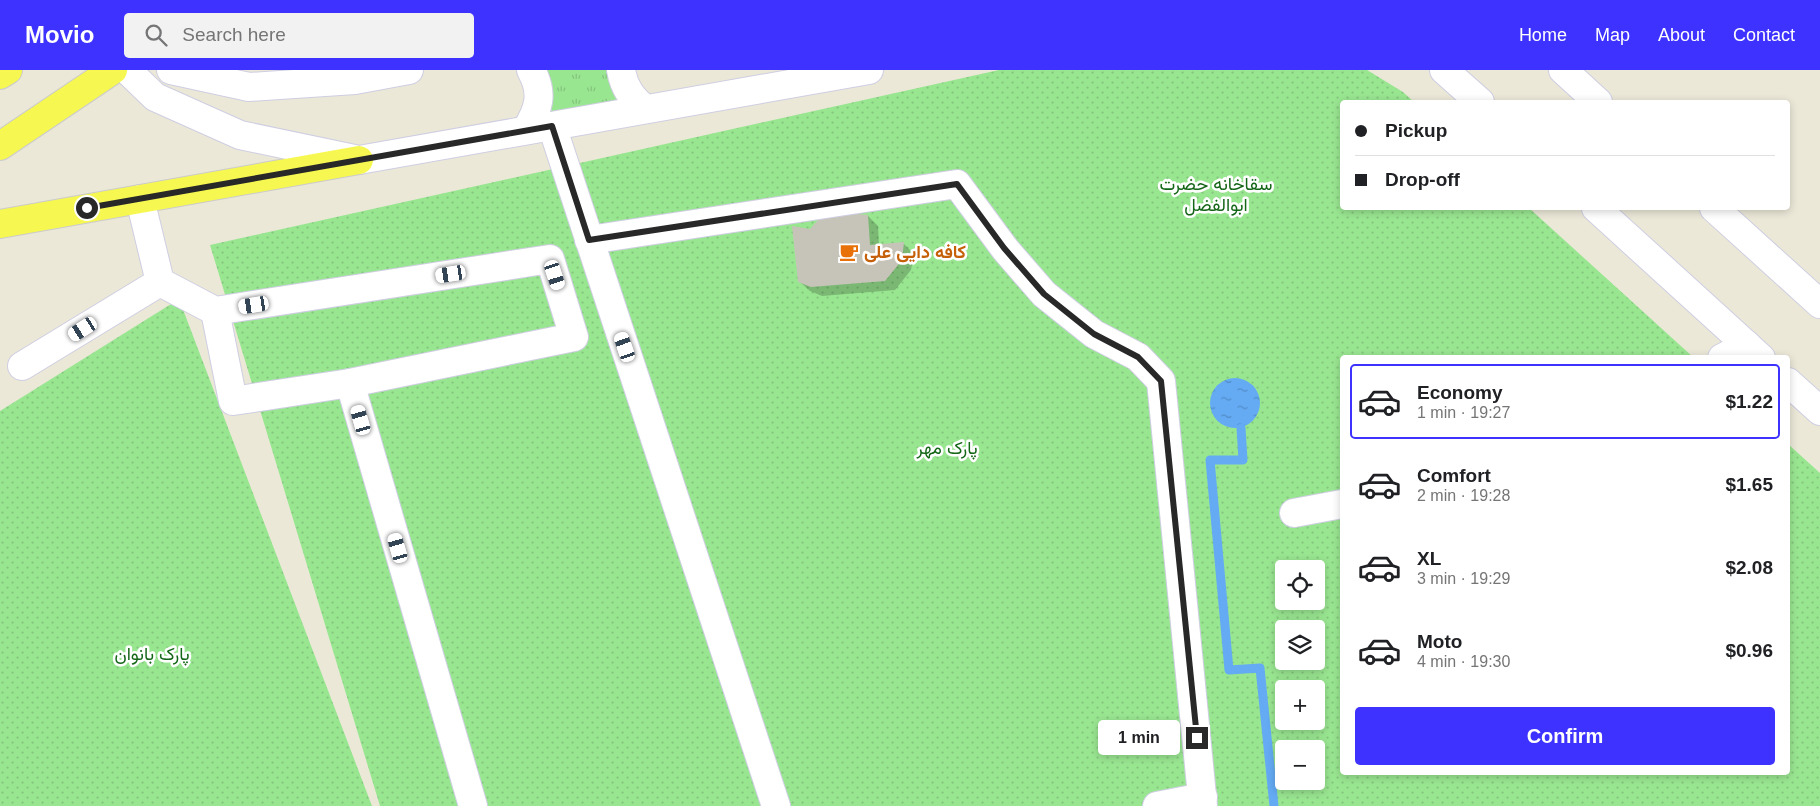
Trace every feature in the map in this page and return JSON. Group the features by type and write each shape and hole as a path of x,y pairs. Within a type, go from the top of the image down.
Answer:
{"main road":[{"path":"0,75 8,70"},
{"path":"0,146 113,70"},
{"path":"0,224 359,160"}],"street":[{"path":"127,70 155,97 240,135 359,160 869,70"},
{"path":"170,70 249,87 354,80 409,70"},
{"path":"531,70 536,79 540,97 536,115 539,128 589,240 776,806"},
{"path":"621,70 623,82 632,98 645,109"},
{"path":"1444,70 1478,100"},
{"path":"1562,70 1596,100"},
{"path":"589,240 957,184 1004,248 1044,294 1094,334 1138,357 1161,381 1203,802 1157,806"},
{"path":"140,199 160,282 215,311 550,259 574,337 350,383 234,401 215,311"},
{"path":"1598,210 1754,351"},
{"path":"1716,210 1820,304"},
{"path":"22,366 160,282"},
{"path":"1736,355 1754,351"},
{"path":"350,383 473,806"},
{"path":"1790,384 1818,408"},
{"path":"1294,513 1340,504"}],"green space":[{"path":"532,70 619,70 630,98 537,115"},
{"name":"پارک مهر","path":"999,70 1367,70 1403,92 1412,100 1340,100 1340,210 1531,210 1691,355 1340,355 1340,775 1790,775 1790,446 1820,473 1820,806 380,806 210,245"},
{"name":"پارک بانوان","path":"179,299 372,806 0,806 0,411"}],"water":[{"path":"1230,378 1240,378 1253,385 1260,398 1260,408 1253,421 1240,428 1230,428 1221,424 1214,417 1210,408 1210,398 1214,389 1221,382"}],"building":[{"name":"کافه دایی علی","path":"826,211 868,215 870,245 904,242 902,260 885,281 811,287 798,282 792,226 810,229"}],"waterway":[{"path":"1241,428 1243,460 1210,460 1229,670 1260,668 1274,806"}],"place":[{"name":"کافه دایی علی","path":"849,252"}],"route":[{"path":"87,208 552,126 589,240 957,184 1004,248 1044,294 1094,334 1138,357 1161,381 1197,738"}],"park label":[{"name":"سقاخانه حضرت ابوالفضل","path":"1216,194"}]}
